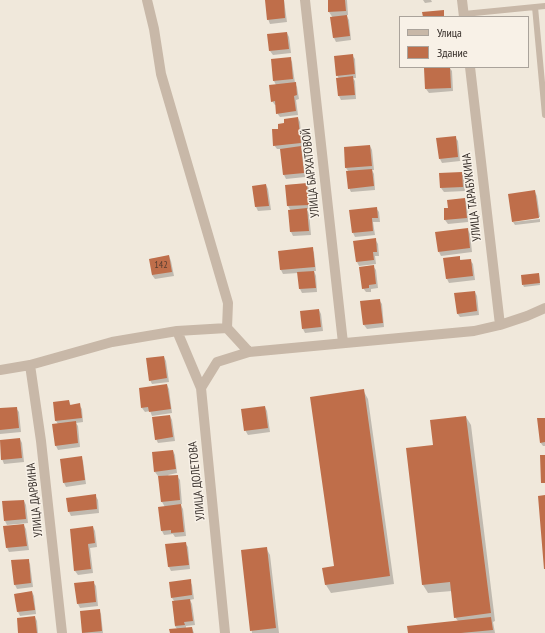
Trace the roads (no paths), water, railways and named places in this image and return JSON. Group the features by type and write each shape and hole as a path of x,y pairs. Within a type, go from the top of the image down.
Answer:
{"street":[{"path":"147,0 154,29 161,74 228,303 227,328 249,352"},
{"name":"УЛИЦА БАРХАТОВОЙ","path":"305,0 343,343"},
{"path":"462,0 464,16"},
{"name":"УЛИЦА ТАРАБУКИНА","path":"470,68 500,325"},
{"path":"201,388 217,362 249,352 474,331 500,325 545,308"},
{"path":"0,370 30,365 112,342 177,330 227,328"},
{"name":"УЛИЦА ДОЛЕТОВА","path":"177,330 201,388 225,633"},
{"name":"УЛИЦА ДАРВИНА","path":"30,365 41,441 62,633"}],"lane":[{"path":"464,16 545,6"},
{"path":"535,7 545,115"}]}
